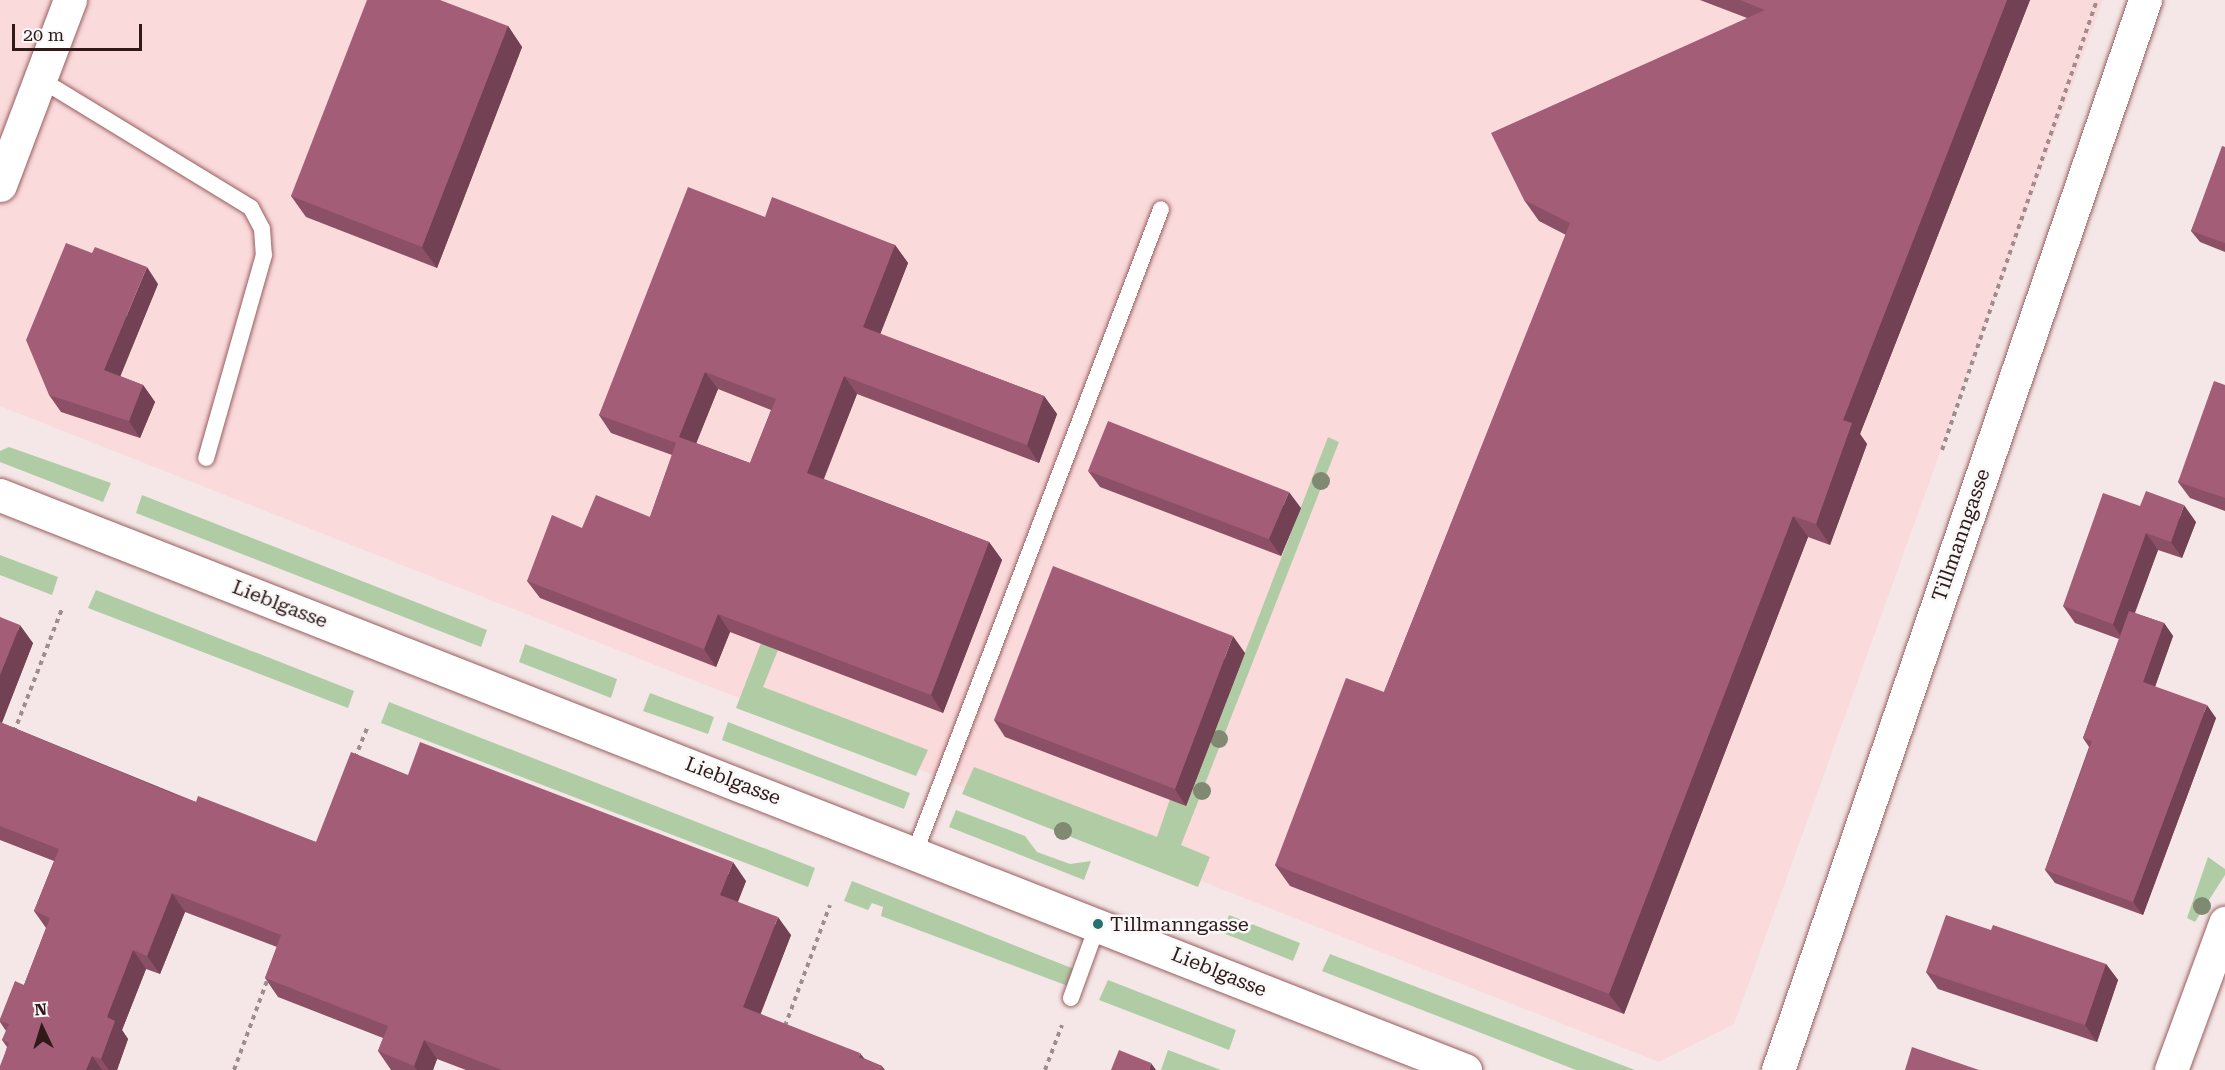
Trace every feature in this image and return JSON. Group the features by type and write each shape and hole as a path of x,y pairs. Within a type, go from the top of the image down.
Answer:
{"street":[{"path":"0,185 70,0"},
{"name":"Tillmanngasse","path":"1778,1070 2145,0"},
{"name":"Lieblgasse","path":"0,495 915,852 1465,1070"},
{"path":"2171,1070 2225,923"}],"lane":[{"path":"40,79 251,208 262,229 264,255 206,458"},
{"path":"915,852 1161,209"},
{"path":"1071,999 1098,924"}],"path":[{"path":"1942,450 2097,0"},
{"path":"13,734 62,609"},
{"path":"351,768 368,726"},
{"path":"781,1035 830,905"},
{"path":"234,1070 271,971"},
{"path":"1045,1070 1071,999"}],"shaded area":[{"path":"0,0 2103,0 1734,1024 1659,1062 0,406"}],"green space":[{"path":"1328,437 1339,442 1181,845 1210,857 1198,887 962,794 974,767 1157,837 1170,799 1186,805"},
{"path":"9,447 111,483 103,502 0,462 0,451"},
{"path":"142,495 487,630 481,647 136,513"},
{"path":"0,555 58,577 52,595 0,575"},
{"path":"96,590 354,691 348,708 88,608"},
{"path":"761,643 778,650 763,687 928,750 916,776 736,708"},
{"path":"525,644 617,679 611,698 519,662"},
{"path":"650,693 714,717 708,734 643,711"},
{"path":"389,702 815,868 808,887 381,723"},
{"path":"728,722 910,793 904,809 722,740"},
{"path":"956,810 1025,836 1037,852 1070,864 1091,861 1084,880 949,827"},
{"path":"2208,857 2225,869 2225,875 2195,922 2187,918"},
{"path":"852,881 1074,969 1068,986 881,916 883,907 872,903 868,910 844,901"},
{"path":"1229,915 1300,943 1293,961 1223,933"},
{"path":"1330,954 1635,1070 1576,1070 1322,971"},
{"path":"1108,980 1236,1030 1229,1050 1099,1000"},
{"path":"1168,1050 1221,1070 1161,1070"}],"building":[{"path":"367,0 440,0 508,26 422,247 291,196"},
{"path":"1740,0 2007,0 1843,420 1852,423 1816,524 1793,516 1609,994 1275,865 1346,678 1384,692 1570,223 1524,200 1491,133 1765,10"},
{"path":"2222,146 2225,147 2225,243 2191,231"},
{"path":"688,187 765,217 772,197 895,245 863,327 1044,396 1027,445 844,376 807,473 989,542 931,695 718,614 704,649 527,581 552,515 582,528 596,495 650,517 676,443 599,415","holes":["705,372 776,399 750,463 679,437"]},
{"path":"66,243 92,253 95,247 147,267 104,370 143,385 129,421 49,395 26,340"},
{"path":"2214,381 2225,385 2225,498 2178,482"},
{"path":"1108,421 1289,492 1269,539 1088,471"},
{"path":"2146,491 2184,505 2171,542 2146,533 2113,624 2063,606 2103,493 2140,506"},
{"path":"1053,566 1233,636 1175,789 994,720"},
{"path":"2129,611 2164,623 2143,682 2207,705 2133,902 2045,870 2092,741 2083,738"},
{"path":"0,617 20,625 0,675"},
{"path":"0,722 171,793 196,802 198,796 316,842 351,752 408,775 420,742 733,862 720,895 778,917 743,1007 860,1053 859,1057 882,1066 881,1070 502,1070 424,1040 414,1066 378,1051 388,1026 265,978 281,935 172,893 147,956 133,950 107,1017 115,1021 101,1059 92,1056 86,1070 0,1070 9,1043 2,1040 9,1024 0,1019 15,981 24,985 50,918 34,911 59,849 0,826"},
{"path":"1946,915 1991,930 1993,925 2106,964 2085,1025 1926,972"},
{"path":"1912,1047 1979,1070 1905,1070"},
{"path":"1119,1050 1151,1063 1149,1070 1111,1070"}],"place":[{"name":"Tillmanngasse","path":"1098,924"}]}
